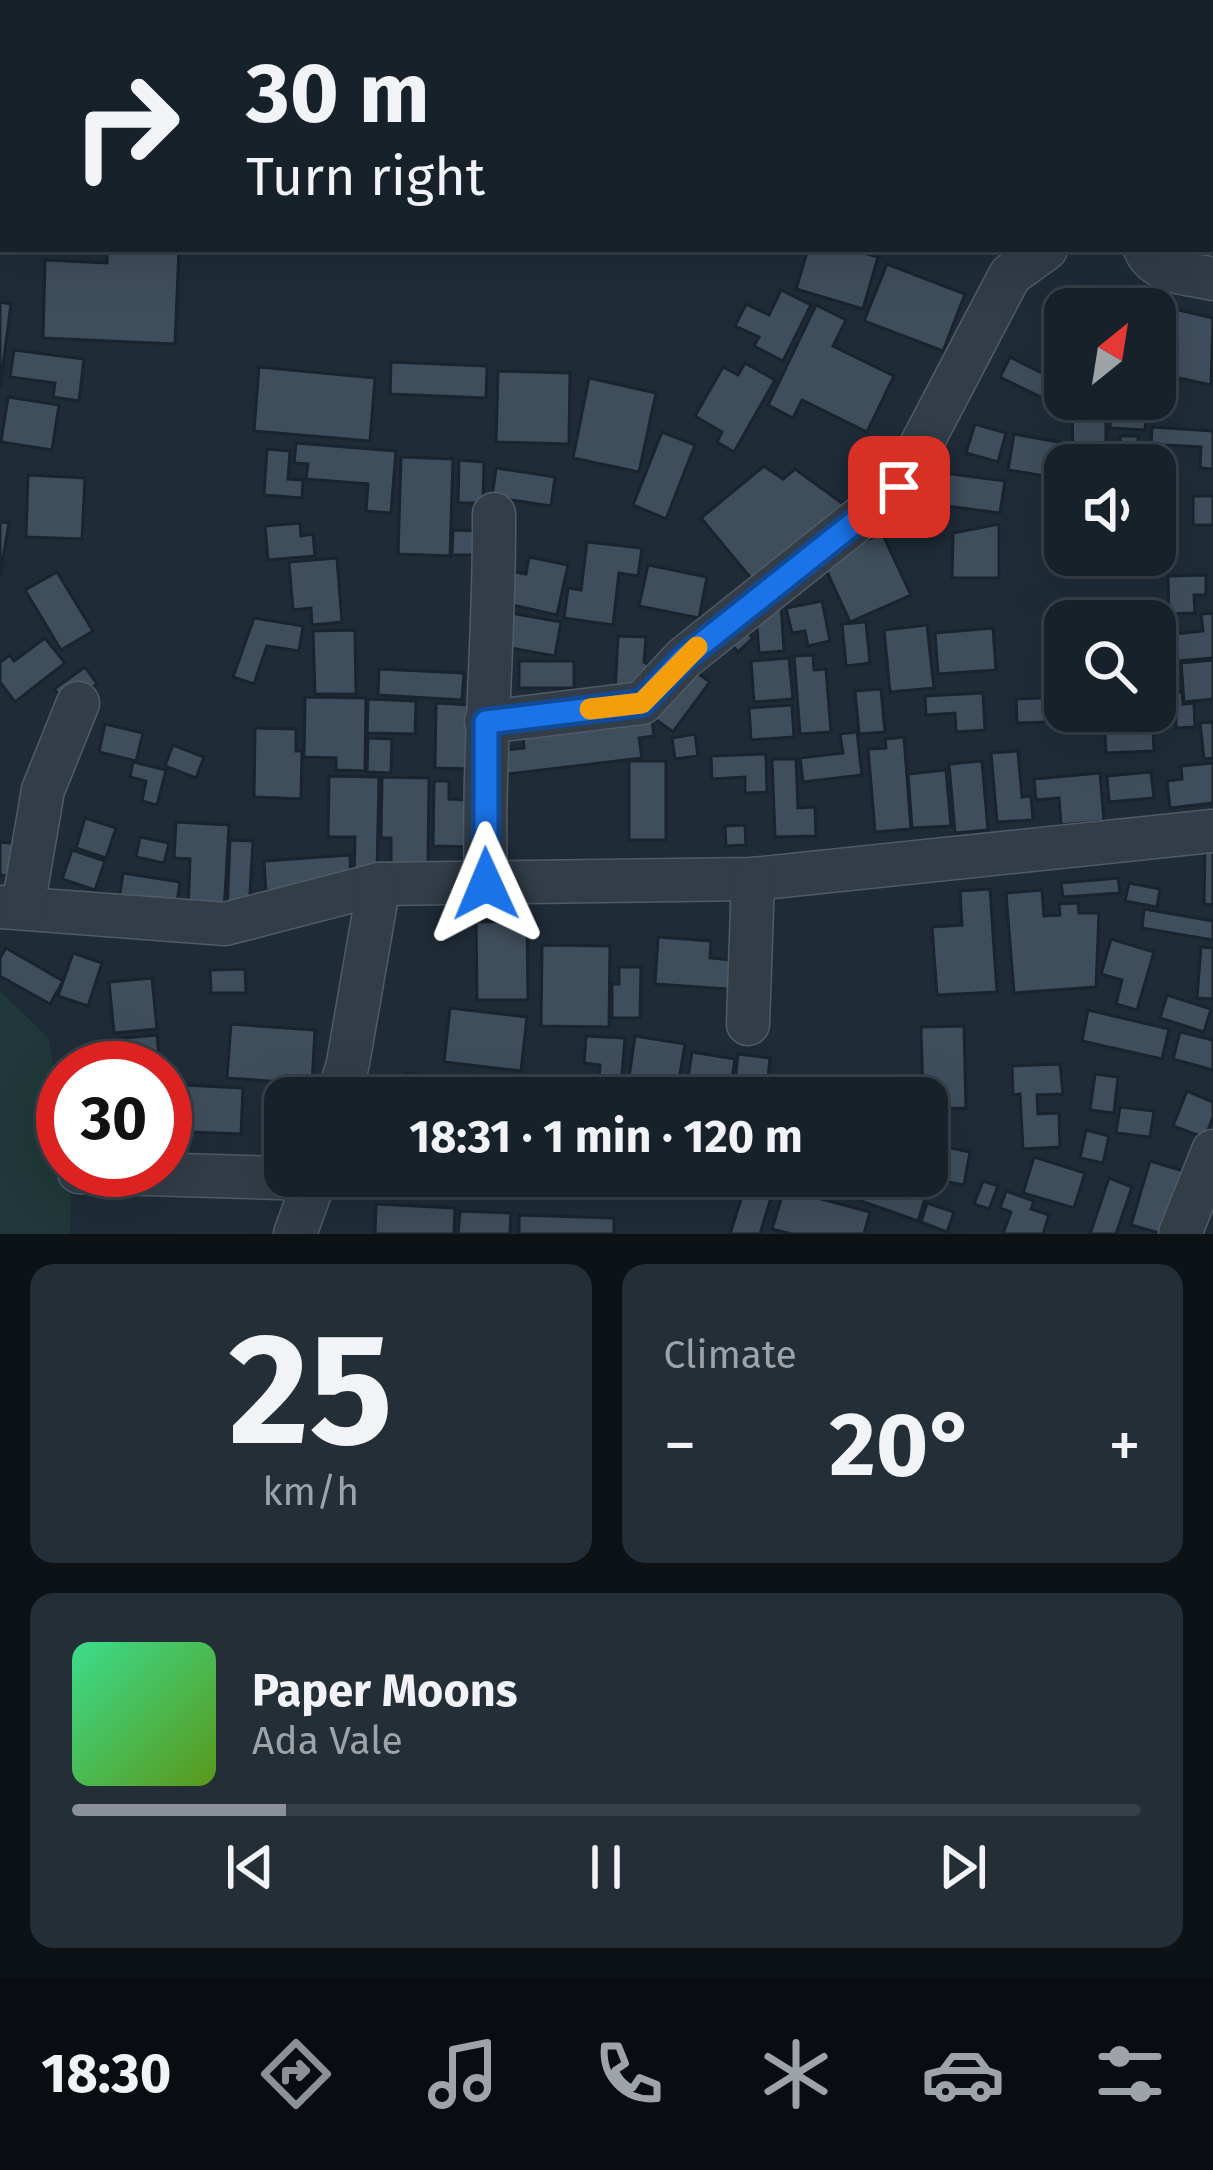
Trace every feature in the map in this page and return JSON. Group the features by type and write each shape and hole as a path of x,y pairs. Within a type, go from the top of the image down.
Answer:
{"street":[{"path":"486,722 642,703 684,658 899,487 1010,275 1042,252"},
{"path":"1146,252 1154,264 1213,279"},
{"path":"486,884 494,514"},
{"path":"78,703 43,790 11,907 224,924 379,884 753,879 1213,831"},
{"path":"748,1024 753,879"},
{"path":"344,1077 379,884"},
{"path":"1180,1234 1213,1151"},
{"path":"192,1174 264,1176"},
{"path":"295,1234 308,1197"}],"green space":[{"path":"0,991 49,1039 36,1041 36,1197 71,1197 70,1234 0,1234"}],"building":[{"path":"107,252 179,252 175,344 43,338 45,260 107,263"},
{"path":"807,252 860,252 878,257 863,309 796,289"},
{"path":"887,264 965,294 943,351 864,321"},
{"path":"781,290 811,305 783,361 754,346 759,337 735,326 746,304 769,315"},
{"path":"0,302 11,304 0,388"},
{"path":"816,305 846,320 833,346 894,376 867,432 802,400 793,418 768,405"},
{"path":"1176,309 1213,318 1211,385 1176,377"},
{"path":"14,350 84,359 79,401 53,397 55,383 10,377"},
{"path":"1010,357 1044,374 1044,399 1000,377"},
{"path":"391,362 487,366 486,398 390,394"},
{"path":"745,363 775,380 734,452 717,442 722,432 695,416 723,367 738,375"},
{"path":"259,367 375,378 370,441 254,431"},
{"path":"498,371 570,373 569,444 496,442"},
{"path":"589,378 656,393 639,472 573,458"},
{"path":"8,397 59,405 52,450 1,442"},
{"path":"1072,420 1106,420 1106,444 1073,444"},
{"path":"1111,420 1146,420 1145,430 1110,428"},
{"path":"975,424 1006,433 998,462 966,453"},
{"path":"1152,427 1213,431 1213,469 1200,468 1201,447 1151,444"},
{"path":"662,432 695,445 666,519 633,505"},
{"path":"1014,434 1070,444 1044,444 1044,476 1008,470"},
{"path":"1120,436 1138,436 1138,444 1120,444"},
{"path":"296,443 396,451 391,513 366,511 368,484 306,479 308,464 294,463"},
{"path":"267,449 290,451 288,479 303,480 302,498 264,495"},
{"path":"401,457 453,459 450,556 398,554"},
{"path":"459,460 484,462 483,503 458,503"},
{"path":"764,466 783,479 795,469 846,506 754,582 701,518"},
{"path":"496,468 555,477 551,506 492,497"},
{"path":"944,473 1005,481 1000,513 939,505"},
{"path":"28,475 85,478 82,539 26,537"},
{"path":"1193,496 1213,496 1213,525 1193,525"},
{"path":"0,522 9,523 0,576"},
{"path":"300,523 301,536 313,534 315,556 268,560 265,526"},
{"path":"999,524 999,578 952,578 953,533"},
{"path":"453,530 479,531 478,555 452,555"},
{"path":"882,533 911,595 850,622 822,561"},
{"path":"587,542 642,548 638,576 619,573 613,625 564,618 568,588 581,590"},
{"path":"529,557 568,565 557,615 503,603 509,571 526,574"},
{"path":"337,558 342,622 312,625 311,608 293,610 289,562"},
{"path":"648,565 707,577 699,618 639,606"},
{"path":"57,572 93,631 61,650 25,590"},
{"path":"1206,575 1206,595 1194,595 1195,613 1176,614 1176,600 1169,600 1168,576"},
{"path":"822,601 830,641 808,646 805,631 792,633 786,608"},
{"path":"781,604 784,651 759,653 756,615"},
{"path":"505,612 561,622 555,656 500,646"},
{"path":"1213,613 1213,658 1177,661 1176,634 1203,631 1201,614"},
{"path":"254,618 303,626 299,651 267,646 254,684 233,677"},
{"path":"866,622 870,663 846,666 842,624"},
{"path":"741,625 753,638 738,652 726,638"},
{"path":"927,625 934,688 890,692 884,630"},
{"path":"993,628 996,670 938,674 935,633"},
{"path":"355,630 356,694 315,694 313,631"},
{"path":"618,636 646,637 644,662 663,673 615,693"},
{"path":"45,638 65,663 15,702 0,682 0,662 10,655 14,661"},
{"path":"813,655 814,670 826,669 831,732 800,734 794,656"},
{"path":"789,658 793,699 754,702 751,661"},
{"path":"1213,660 1213,699 1184,702 1181,663"},
{"path":"519,661 574,661 574,688 519,688"},
{"path":"85,667 97,684 68,706 54,689"},
{"path":"379,669 464,673 462,700 378,695"},
{"path":"692,669 710,682 673,732 655,719"},
{"path":"881,689 885,732 859,734 855,691"},
{"path":"1176,692 1182,692 1183,704 1194,703 1195,727 1176,728"},
{"path":"983,693 985,730 956,732 955,713 926,715 925,696"},
{"path":"305,697 366,698 365,771 336,770 336,758 304,757"},
{"path":"1044,698 1044,722 1017,723 1016,699"},
{"path":"368,699 416,701 415,734 367,733"},
{"path":"436,703 472,705 471,769 435,768"},
{"path":"792,705 794,737 751,740 749,708"},
{"path":"651,711 654,736 639,738 642,758 500,775 497,751 524,748 523,738"},
{"path":"1213,722 1213,758 1204,759 1200,723"},
{"path":"105,724 143,733 136,761 99,752"},
{"path":"255,728 296,729 296,751 302,751 301,799 254,797"},
{"path":"857,732 862,775 803,782 800,758 843,753 840,734"},
{"path":"1105,732 1153,732 1154,751 1106,753"},
{"path":"695,734 698,756 675,759 672,738"},
{"path":"904,737 911,829 875,832 868,749 886,748 885,739"},
{"path":"368,738 392,739 391,773 367,772"},
{"path":"173,745 204,757 196,778 165,766"},
{"path":"1018,751 1022,797 1031,796 1033,820 997,822 991,753"},
{"path":"766,754 767,792 745,793 745,777 712,779 711,756"},
{"path":"772,759 796,759 798,808 815,807 816,836 775,837"},
{"path":"629,761 666,761 666,840 629,840"},
{"path":"982,761 988,830 955,833 949,764"},
{"path":"133,762 166,770 157,805 142,801 146,781 130,777"},
{"path":"1213,763 1213,803 1170,808 1167,781 1182,779 1181,766"},
{"path":"946,770 951,826 912,828 908,774"},
{"path":"1151,772 1154,798 1109,802 1107,776"},
{"path":"1100,773 1104,821 1061,825 1059,798 1036,800 1034,779"},
{"path":"329,776 379,777 377,874 354,874 355,837 328,837"},
{"path":"382,777 429,778 428,865 391,863 391,838 381,838"},
{"path":"434,781 449,781 449,799 473,800 472,847 433,846"},
{"path":"85,818 116,828 106,858 76,848"},
{"path":"176,822 229,825 224,912 188,911 190,859 174,858"},
{"path":"745,825 746,845 726,846 725,826"},
{"path":"140,837 169,843 164,863 136,857"},
{"path":"230,840 253,841 249,911 227,910"},
{"path":"0,842 18,844 14,877 0,875"},
{"path":"1205,846 1213,847 1213,905 1204,904"},
{"path":"72,850 105,861 95,890 62,879"},
{"path":"350,855 351,885 266,891 264,861"},
{"path":"123,873 180,882 176,910 119,901"},
{"path":"1118,878 1120,893 1063,897 1061,883"},
{"path":"1129,883 1160,889 1157,907 1125,901"},
{"path":"990,889 997,992 937,995 932,927 962,925 960,891"},
{"path":"1042,890 1044,916 1060,915 1059,904 1078,903 1079,913 1099,913 1096,987 1014,993 1006,893"},
{"path":"1144,909 1213,921 1213,940 1142,928"},
{"path":"527,921 528,1000 477,1000 476,922"},
{"path":"658,937 711,941 710,958 744,961 742,990 655,984"},
{"path":"1111,939 1154,952 1137,1010 1116,1004 1122,980 1101,974"},
{"path":"542,945 610,946 609,1027 541,1026"},
{"path":"1201,947 1213,948 1213,999 1197,998"},
{"path":"6,948 63,981 50,1004 0,976 0,958"},
{"path":"73,953 102,963 88,1006 58,996"},
{"path":"619,967 641,967 640,1018 612,1018 612,984 619,984"},
{"path":"245,969 246,993 211,993 210,970"},
{"path":"152,978 157,1029 114,1033 109,982"},
{"path":"1167,995 1211,1009 1204,1032 1160,1018"},
{"path":"450,1008 527,1017 521,1071 444,1062"},
{"path":"1088,1010 1169,1029 1162,1059 1082,1041"},
{"path":"231,1024 315,1030 312,1077 227,1078"},
{"path":"964,1026 966,1108 948,1108 948,1077 922,1077 921,1027"},
{"path":"1180,1032 1213,1040 1213,1070 1173,1059"},
{"path":"157,1035 158,1041 101,1041"},
{"path":"586,1036 625,1038 622,1077 599,1077 600,1065 584,1063"},
{"path":"635,1036 685,1044 680,1077 629,1077"},
{"path":"692,1052 735,1059 732,1077 688,1077"},
{"path":"738,1054 770,1058 768,1077 735,1077"},
{"path":"1060,1064 1063,1094 1037,1095 1038,1114 1059,1113 1060,1147 1023,1149 1020,1094 1013,1095 1012,1066"},
{"path":"1095,1074 1118,1077 1114,1113 1090,1110"},
{"path":"192,1085 243,1088 241,1134 192,1132"},
{"path":"1187,1091 1213,1102 1205,1138 1173,1126"},
{"path":"1120,1107 1154,1111 1150,1137 1116,1133"},
{"path":"1086,1130 1109,1136 1103,1163 1080,1158"},
{"path":"948,1147 970,1152 964,1185 948,1182"},
{"path":"1034,1157 1085,1173 1074,1208 1023,1193"},
{"path":"1150,1161 1190,1173 1163,1234 1131,1225"},
{"path":"1109,1178 1132,1187 1116,1234 1090,1234"},
{"path":"983,1181 998,1186 989,1209 974,1204"},
{"path":"1006,1191 1034,1201 1031,1209 1049,1215 1043,1234 1003,1234 1011,1212 1000,1208"},
{"path":"742,1197 771,1197 760,1234 730,1234"},
{"path":"782,1197 814,1197 870,1212 864,1234 791,1234 772,1229"},
{"path":"859,1197 925,1199 918,1221"},
{"path":"927,1203 954,1212 947,1232 921,1222"},
{"path":"376,1204 455,1208 454,1234 375,1234"},
{"path":"460,1211 511,1213 510,1234 458,1234"},
{"path":"519,1215 614,1218 614,1234 519,1234"}],"slow traffic":[{"path":"590,709 642,703 697,647"}],"route":[{"path":"486,884 486,722 642,703 684,658 899,487"}]}
